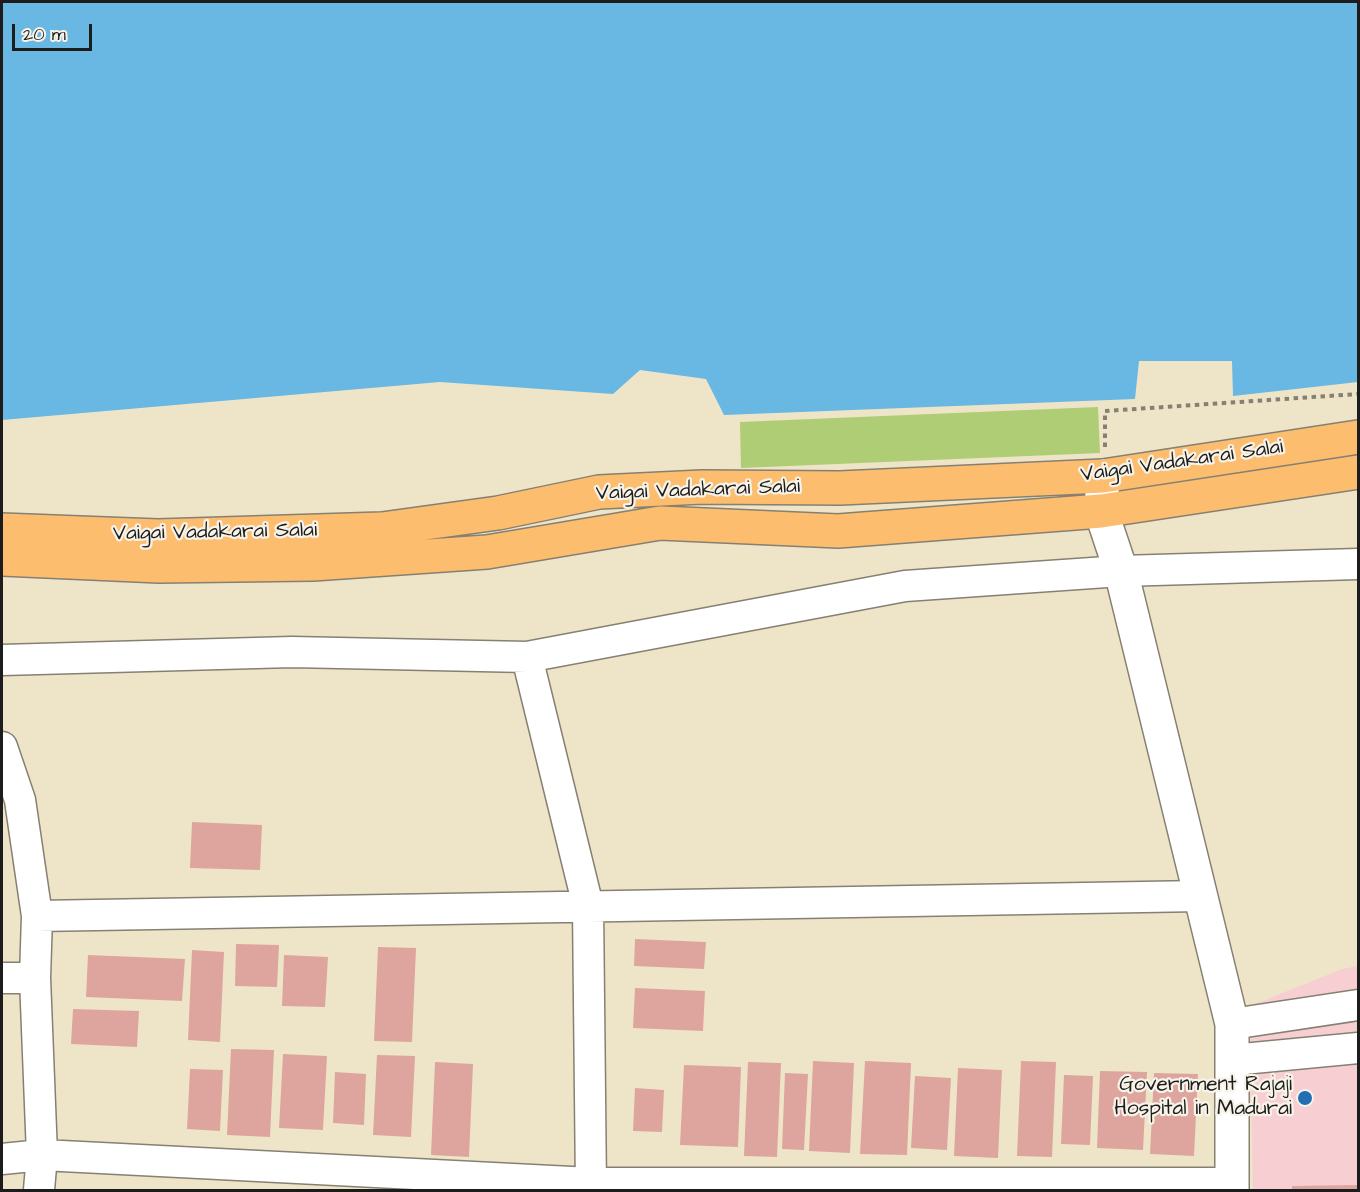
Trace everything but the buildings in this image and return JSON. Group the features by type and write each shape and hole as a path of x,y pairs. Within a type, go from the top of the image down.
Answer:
{"main road":[{"name":"Vaigai Vadakarai Salai","path":"2,530 158,536 382,529 498,513 599,492 702,487 840,488 1103,476 1359,437"},
{"name":"Vaigai Vadakarai Salai","path":"2,559 159,566 313,564 487,552 660,523 838,531 1101,511 1359,472"}],"street":[{"path":"2,1159 42,1155 591,1187 1232,1187 1232,1024 1121,571 1101,511 1103,476"},
{"path":"2,660 292,652 527,657 905,586 1121,571 1359,564"},
{"path":"527,657 588,906 591,1187"},
{"path":"2,747 20,800 38,916 35,978 42,1155 39,1191"},
{"path":"38,916 1201,896"},
{"path":"2,978 35,978"},
{"path":"1232,1024 1359,1005"},
{"path":"1232,1060 1359,1048"}],"shaded area":[{"name":"Government Rajaji Hospital in Madurai","path":"1358,966 1358,1190 1253,1190 1250,1006 1342,969"}],"green space":[{"path":"1098,407 1100,453 741,468 740,422"}],"water":[{"path":"2,2 1358,2 1358,382 1233,396 1232,361 1139,361 1135,399 724,415 706,379 640,370 613,394 440,382 2,420"}],"place":[{"name":"Government Rajaji Hospital in Madurai","path":"1305,1098"}]}
